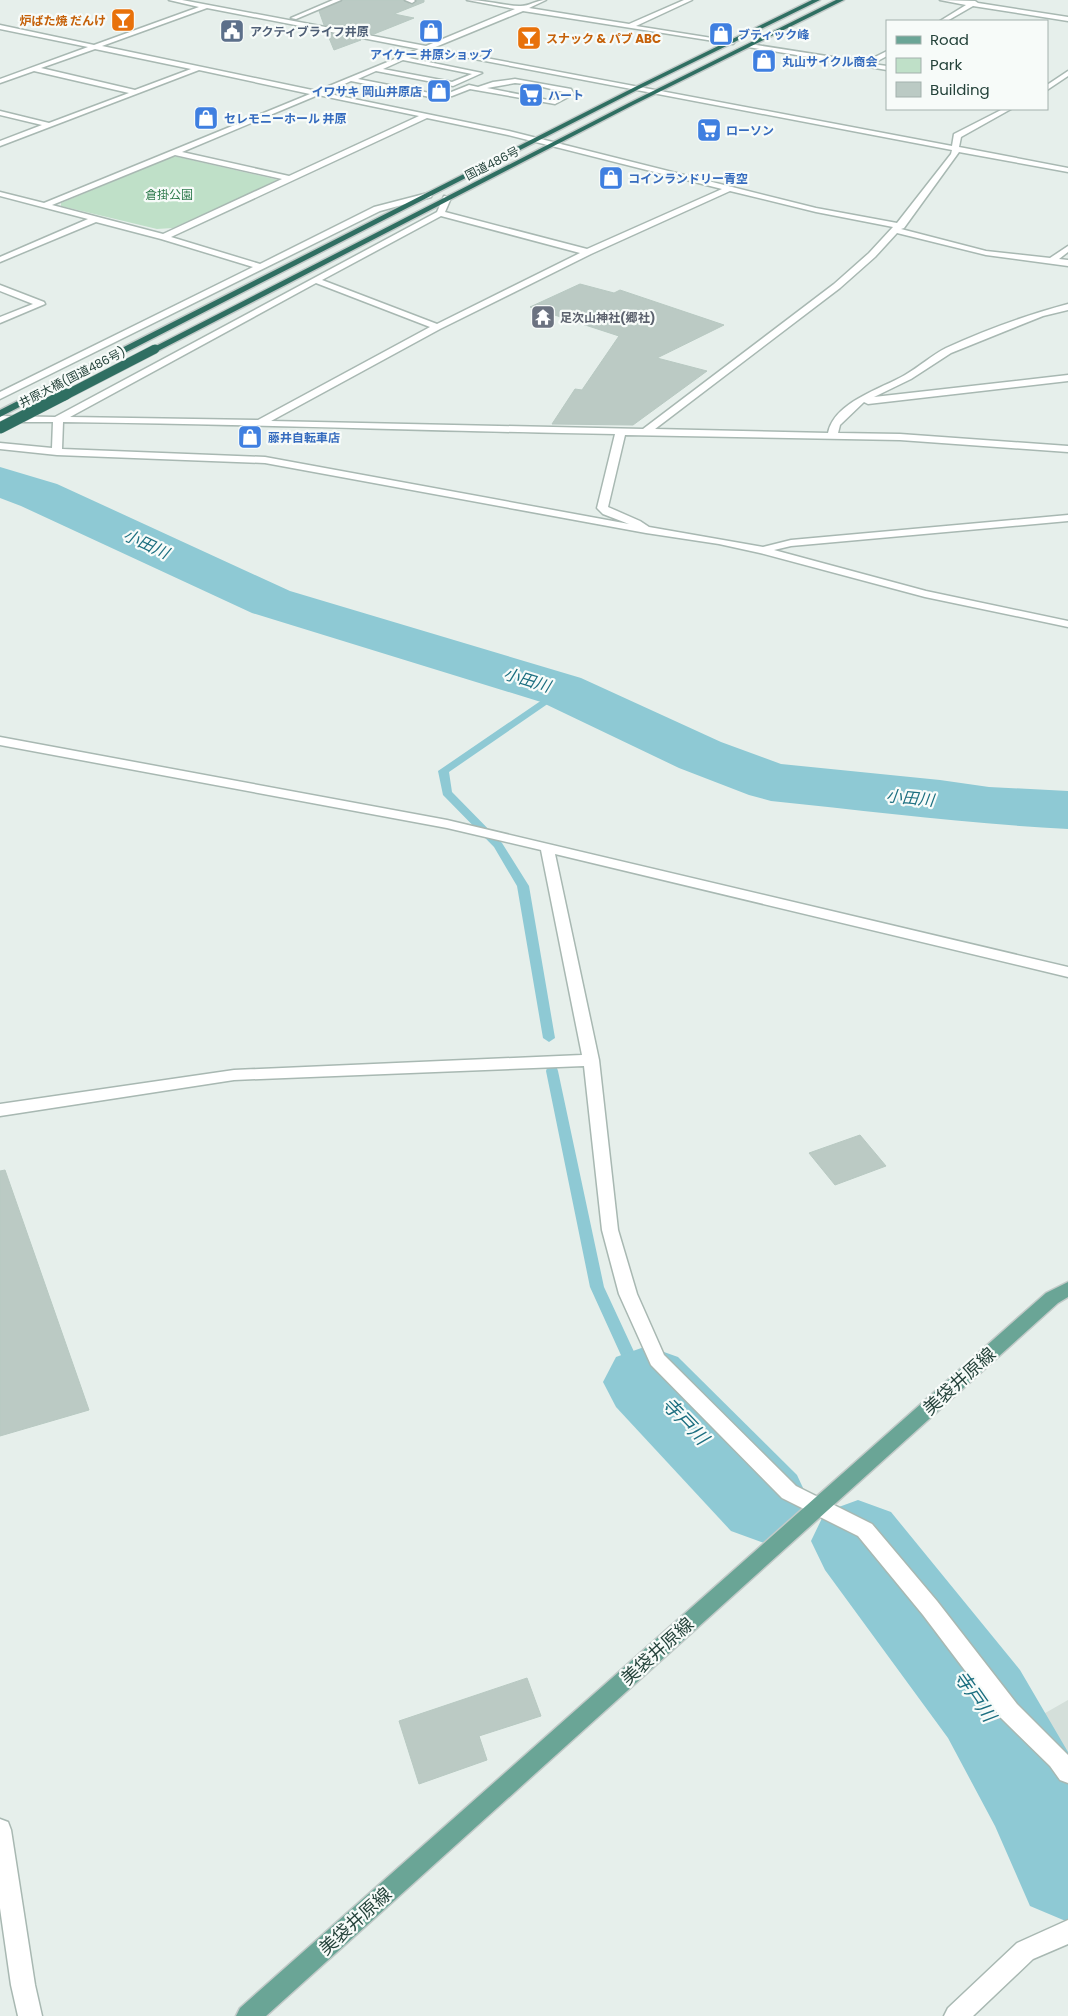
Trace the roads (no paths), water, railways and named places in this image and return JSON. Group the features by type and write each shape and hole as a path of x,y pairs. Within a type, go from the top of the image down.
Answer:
{"highway":[{"name":"国道486号","path":"137,344 637,88 817,0"},
{"name":"国道486号","path":"155,349 446,198 841,0"},
{"name":"井原大橋(国道486号)","path":"0,414 137,344"},
{"name":"井原大橋(国道486号)","path":"0,428 155,349"}],"main road":[{"name":"美袋井原線","path":"248,2016 1052,1298 1068,1289"}],"street":[{"path":"172,0 656,92 1068,163"},
{"path":"201,0 647,83 956,145 1068,170"},
{"path":"0,81 225,0"},
{"path":"294,18 338,0"},
{"path":"470,0 730,43"},
{"path":"44,206 543,0"},
{"path":"630,26 689,0"},
{"path":"943,0 1068,19"},
{"path":"945,20 981,0"},
{"path":"0,27 428,115 536,140 728,189 899,228 986,253 1068,263"},
{"path":"750,46 886,68"},
{"path":"865,65 886,53"},
{"path":"374,69 454,84 479,73 401,58"},
{"path":"35,69 135,92"},
{"path":"0,144 198,69"},
{"path":"1048,87 1068,73"},
{"path":"349,79 443,97 469,87 548,102 555,102 571,94 569,90 513,79 495,82 481,88"},
{"path":"1059,81 1068,83"},
{"path":"645,432 837,286 899,228 955,154 957,136 1006,110"},
{"path":"0,113 49,125"},
{"path":"164,237 428,115"},
{"path":"173,152 290,180"},
{"path":"260,423 437,327 588,252 728,189"},
{"path":"0,194 93,220 164,237 261,266"},
{"path":"0,396 376,208 428,195"},
{"path":"58,419 440,213 446,198"},
{"path":"440,213 588,252"},
{"path":"0,260 93,220"},
{"path":"1053,260 1068,248"},
{"path":"314,280 437,327"},
{"path":"0,288 40,304 0,320"},
{"path":"833,436 835,424 860,401 908,377 948,351 1040,314 1068,308"},
{"path":"860,401 1068,378"},
{"path":"0,418 900,437 1068,449"},
{"path":"57,452 58,419"},
{"path":"621,432 602,508 640,525 646,530"},
{"path":"0,446 57,452 265,460 763,550 925,594 1068,624"},
{"path":"763,550 791,543 1068,518"},
{"path":"0,741 447,824 1068,972"},
{"path":"540,846 591,1060 610,1230 628,1294 657,1360 788,1492 814,1510 865,1530 930,1608 1010,1711 1058,1759 1068,1772"},
{"path":"0,1110 234,1075 591,1060"},
{"path":"0,1830 23,1985 30,2016"},
{"path":"956,2016 1025,1951 1068,1932"}],"waterway":[{"name":"小田川","path":"0,482 39,495 271,602 561,690 700,755 771,782 940,799 989,806 1068,810"},
{"path":"549,1038 523,886 498,845 447,793 443,771 561,690"},
{"path":"552,1071 597,1287 630,1360 647,1382"},
{"name":"寺戸川","path":"647,1382 764,1503"},
{"name":"寺戸川","path":"858,1541 984,1704 1032,1790 1068,1868"}],"place":[{"name":"炉ばた焼 だんけ","path":"123,20"},
{"name":"アクティブライフ井原","path":"232,31"},
{"name":"アイケー 井原ショップ","path":"431,31"},
{"name":"ブティック峰","path":"721,34"},
{"name":"スナック & パブ ABC","path":"529,38"},
{"name":"丸山サイクル商会","path":"764,61"},
{"name":"イワサキ 岡山井原店","path":"439,91"},
{"name":"ハート","path":"531,95"},
{"name":"セレモニーホール 井原","path":"206,118"},
{"name":"ローソン","path":"709,130"},
{"name":"コインランドリー青空","path":"611,178"},
{"name":"足次山神社(郷社)","path":"543,317"},
{"name":"藤井自転車店","path":"250,437"}],"park label":[{"name":"倉掛公園","path":"169,194"}]}
